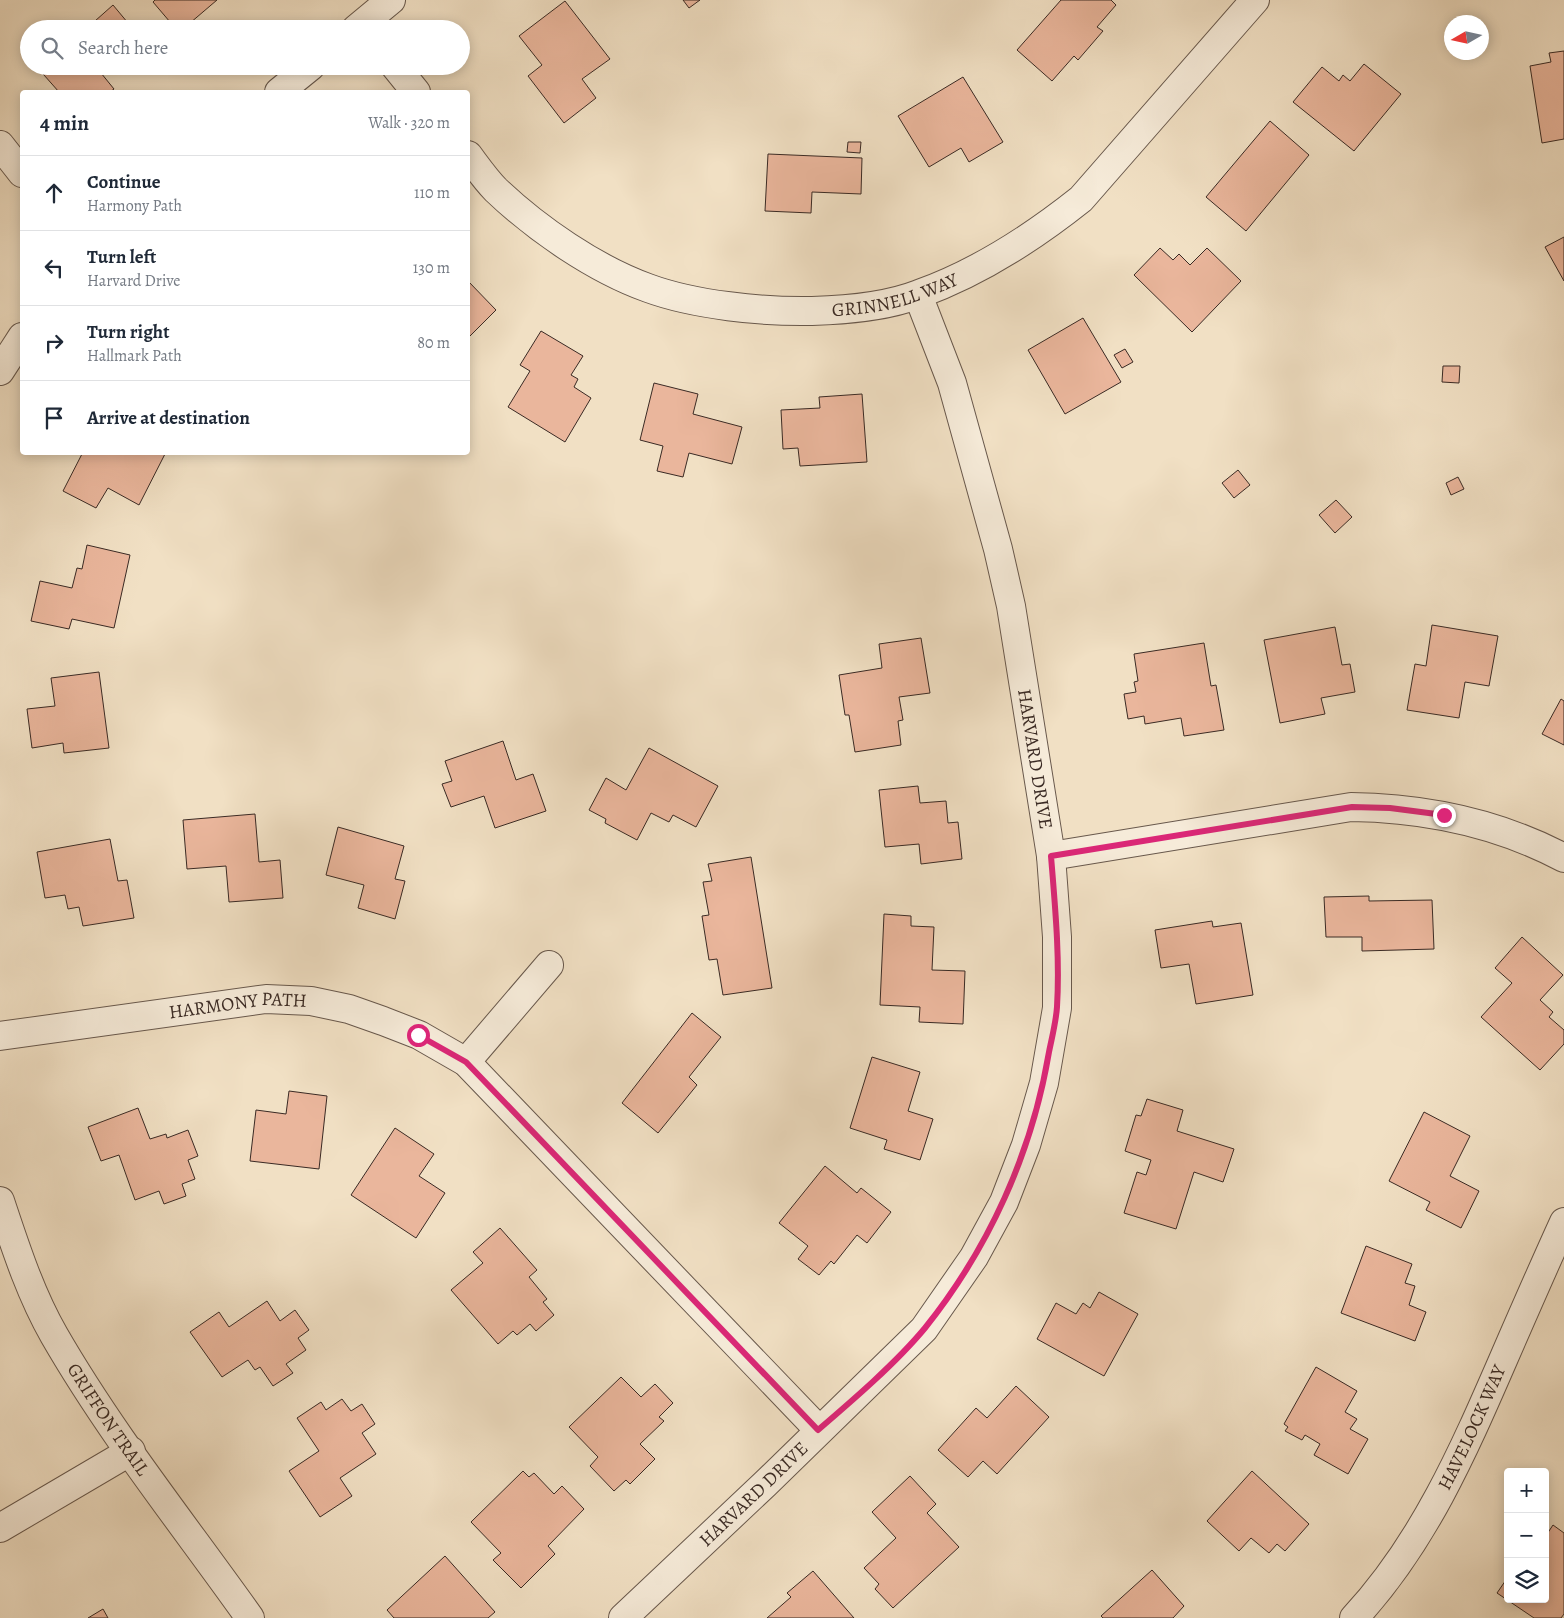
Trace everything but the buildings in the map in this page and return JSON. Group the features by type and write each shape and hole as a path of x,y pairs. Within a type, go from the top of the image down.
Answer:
{"street":[{"path":"368,20 391,0"},
{"name":"GRINNELL WAY","path":"470,158 495,189 531,220 607,270 648,288 719,303 787,311 870,306 918,295 991,261 1051,223 1081,199 1255,0"},
{"path":"281,90 300,75"},
{"path":"402,75 414,90"},
{"path":"0,145 20,170"},
{"name":"HARVARD DRIVE","path":"623,1618 765,1484 818,1430 863,1390 924,1329 974,1258 1004,1202 1026,1145 1044,1083 1057,1008 1057,937 1051,856 1011,606 998,549 952,383 918,295"},
{"path":"0,371 20,340"},
{"path":"1051,856 1352,807 1390,808 1444,815 1521,839 1564,858"},
{"path":"466,1062 549,965"},
{"name":"HARMONY PATH","path":"0,1036 266,999 311,1001 348,1009 418,1035 466,1062 818,1430"},
{"name":"GRIFFON TRAIL","path":"0,1202 20,1261 53,1333 131,1451 250,1618"},
{"name":"HAVELOCK WAY","path":"1354,1618 1376,1594 1412,1545 1442,1492 1470,1437 1564,1222"},
{"path":"0,1528 131,1451"}],"route":[{"path":"418,1035 466,1062 818,1430 863,1390 924,1329 974,1258 1004,1202 1026,1145 1044,1083 1057,1008 1057,937 1051,856 1306,812 1352,807 1390,808 1444,815"}]}
